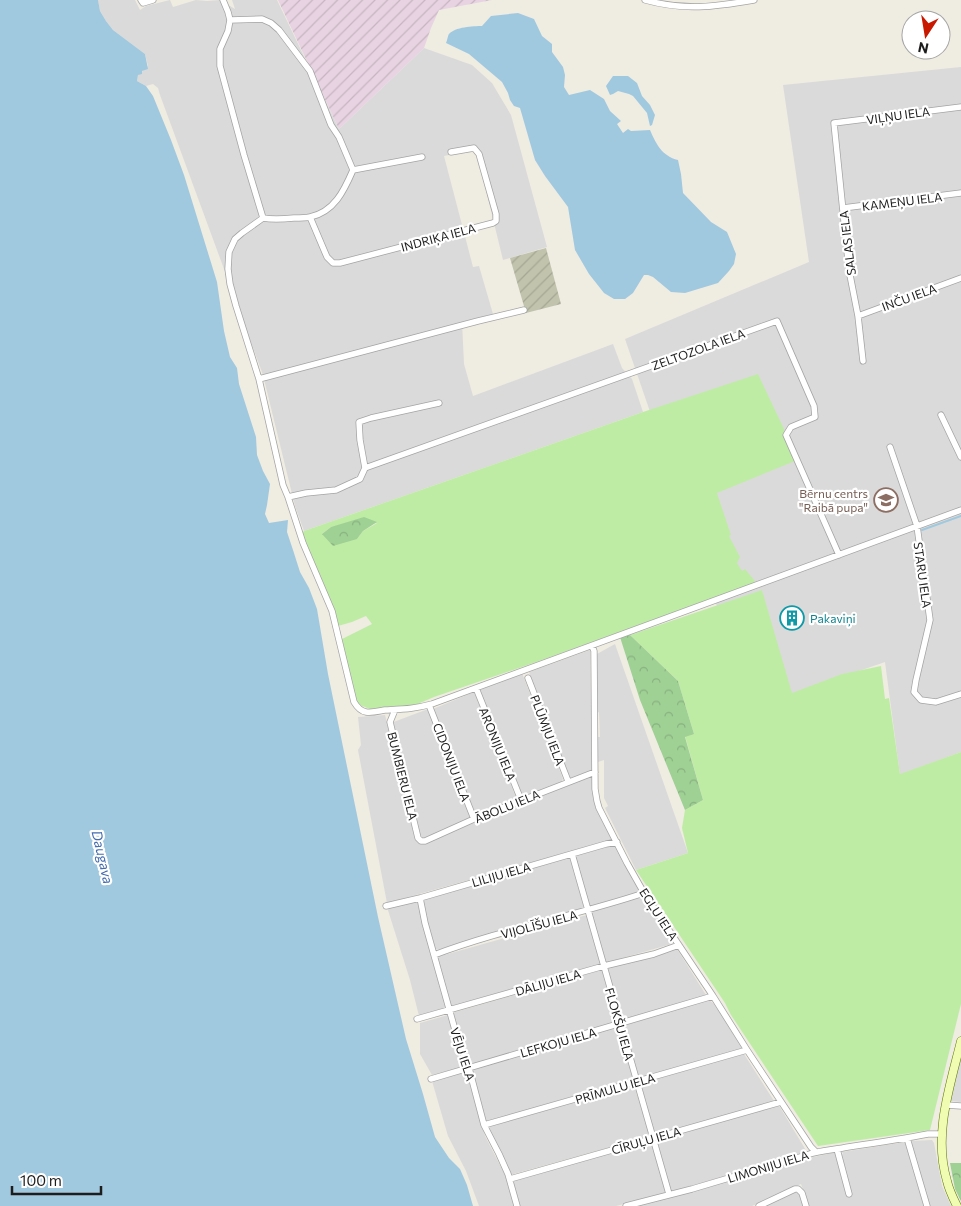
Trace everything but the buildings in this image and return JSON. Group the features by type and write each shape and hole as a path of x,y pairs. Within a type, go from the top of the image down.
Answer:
{"main road":[{"path":"957,1206 947,1180 942,1148 942,1134 946,1105 961,1041"}],"street":[{"path":"142,1 153,0"},
{"path":"223,0 230,20 228,31 220,49 220,66 246,164 263,218"},
{"path":"645,0 690,8 754,0"},
{"path":"230,20 262,19 271,22 279,30 310,71 331,125 353,170 346,188 336,203 322,212 310,217 272,220 263,218 242,233 235,239 230,252 228,269 236,306 259,379 280,475 303,543 332,612 352,694 357,707 369,712 416,709 430,705 961,510"},
{"name":"VIĻŅU IELA","path":"834,123 961,107"},
{"name":"SALAS IELA","path":"834,123 849,270 858,316 863,361"},
{"name":"INDRIĶA IELA","path":"310,217 327,257 333,263 340,263 493,223 496,221 496,214 479,154 474,148 451,152"},
{"path":"353,170 422,157"},
{"name":"KAMEŅU IELA","path":"843,208 961,193"},
{"name":"INČU IELA","path":"858,316 961,278"},
{"path":"259,379 441,330 524,310"},
{"name":"ZELTOZOLA IELA","path":"365,468 777,321 814,406 815,417 791,427 786,435 839,555"},
{"path":"288,497 336,490 360,479 365,468 359,422 439,402"},
{"path":"941,415 961,457"},
{"path":"890,447 917,526"},
{"name":"STARU IELA","path":"917,526 930,620 914,692 921,700 936,702 961,694"},
{"name":"EGĻU IELA","path":"592,646 594,651 595,789 597,801 627,864 644,893 811,1147 816,1151"},
{"name":"PLŪMJU IELA","path":"528,678 568,782"},
{"name":"ARONIJU IELA","path":"476,688 521,800"},
{"name":"CIDONIJU IELA","path":"430,705 474,819"},
{"name":"BUMBIERU IELA","path":"395,710 390,722 420,841"},
{"name":"ĀBOLU IELA","path":"420,841 426,841 474,819 595,772"},
{"name":"LILIJU IELA","path":"386,906 617,842"},
{"name":"FLOKŠU IELA","path":"572,854 669,1194"},
{"name":"VIJOLĪŠU IELA","path":"434,955 644,893"},
{"name":"VĒJU IELA","path":"420,898 449,1010 484,1126 510,1179 517,1206"},
{"name":"DĀLIJU IELA","path":"417,1020 604,966 654,954 679,945"},
{"name":"LEFKOJU IELA","path":"431,1079 713,996"},
{"name":"PRĪMULU IELA","path":"484,1126 747,1050"},
{"name":"CĪRUĻU IELA","path":"510,1179 782,1102"},
{"path":"946,1105 961,1106"},
{"name":"LIMONIJU IELA","path":"626,1206 816,1151 928,1134 942,1134"},
{"path":"907,1138 927,1206"},
{"path":"837,1149 849,1194"},
{"path":"759,1206 795,1189 802,1193 806,1206"}],"shaded area":[{"path":"98,0 135,0 140,10 146,6 170,0 173,7 196,0 220,0 235,9 232,0 277,0 339,129 424,48 472,65 492,83 511,115 547,247 503,260 476,149 444,156 473,267 479,266 493,314 462,322 464,364 473,396 613,344 622,368 632,379 643,412 304,531 295,506 263,375 158,88 153,84 146,86 137,81 138,75 148,66 145,54 113,30 100,11"},
{"path":"278,0 492,0 439,10 424,48 339,129"},
{"path":"961,67 961,752 900,775 885,662 752,708 625,339 809,262 783,85"},
{"path":"546,248 561,304 526,313 510,258"},
{"path":"615,644 688,853 636,870 605,808 608,806 604,798 604,760 598,762 597,737 600,737 599,712 597,713 597,654"},
{"path":"590,650 592,770 570,778 529,672"},
{"path":"522,673 563,779 561,782 523,798 480,690"},
{"path":"474,692 517,800 476,817 433,709"},
{"path":"428,709 471,818 422,839 419,836 391,723"},
{"path":"385,715 418,842 422,844 591,775 593,777 595,806 612,840 387,903 358,750 361,745 358,717"},
{"path":"614,844 640,892 590,908 574,855"},
{"path":"569,856 584,908 440,950 434,949 422,901 424,899"},
{"path":"644,897 675,943 605,963 590,911"},
{"path":"417,901 446,1008 419,1016 410,980 387,907"},
{"path":"587,915 601,965 451,1006 437,957"},
{"path":"677,949 706,995 622,1022 607,968"},
{"path":"602,970 616,1021 614,1024 468,1064 452,1013"},
{"path":"709,1000 714,1004 743,1049 637,1079 622,1026"},
{"path":"448,1015 463,1067 432,1075 420,1054 420,1023"},
{"path":"616,1027 619,1028 633,1079 485,1122 472,1069"},
{"path":"744,1054 774,1101 656,1135 652,1131 639,1083"},
{"path":"961,1055 961,1102 949,1101"},
{"path":"466,1072 485,1136 506,1177 514,1206 479,1206 466,1171 448,1136 432,1081"},
{"path":"634,1085 650,1136 510,1175 488,1127"},
{"path":"778,1104 807,1152 669,1192 654,1139"},
{"path":"932,1140 942,1186 951,1206 929,1206 911,1143 912,1141"},
{"path":"651,1141 666,1193 616,1206 520,1206 514,1181"},
{"path":"905,1142 925,1206 809,1206 801,1184 752,1206 638,1206 796,1161 836,1152 849,1197 851,1196 840,1155 843,1154 842,1152"},
{"path":"793,1192 799,1193 803,1206 763,1206"}],"green space":[{"path":"758,374 784,429 795,461 717,493 731,535 729,536 740,557 737,563 742,571 745,569 755,583 413,706 370,709 360,705 354,698 342,639 372,624 366,616 338,626 325,588 301,534 304,531 643,412","holes":["377,523 363,531 357,539 322,534 331,527"]},
{"path":"364,517 377,522 363,531 357,539 333,546 322,534 331,527"},
{"path":"762,590 792,693 842,674 881,666 885,699 889,698 900,774 961,752 961,1004 930,1130 818,1146 636,870 688,853 682,828 685,810 703,800 685,736 694,734 678,681 630,635"},
{"path":"630,635 678,681 694,734 685,737 703,800 685,810 640,700 620,637"},
{"path":"950,1163 961,1163 961,1201 955,1189"}],"water":[{"name":"Daugava","path":"0,0 98,0 100,11 113,30 145,54 148,69 138,75 137,81 146,86 153,96 171,140 184,175 217,282 230,357 237,368 239,384 256,437 257,455 270,484 265,514 269,523 288,520 287,532 300,572 317,609 328,674 378,917 406,1039 435,1137 449,1158 460,1169 473,1206 0,1206"},
{"path":"518,13 534,19 542,36 552,44 552,52 563,67 565,75 564,87 569,95 590,90 604,99 610,111 621,121 617,124 623,133 628,129 631,131 650,130 657,145 668,156 678,160 683,193 711,222 727,232 736,254 734,264 718,283 685,293 671,292 653,277 644,275 633,293 625,299 614,299 604,293 589,274 575,250 568,207 535,160 520,108 514,106 502,82 469,54 446,43 449,34 455,30 482,26 491,16"},
{"path":"613,76 628,76 637,83 642,96 650,105 655,115 652,125 650,126 647,113 633,96 618,91 610,95 606,86"}],"waterway":[{"path":"922,530 961,516"}],"place":[{"name":"Bērnu centrs \"Raibā pupa\"","path":"886,500"},
{"name":"Pakaviņi","path":"792,618"}]}
